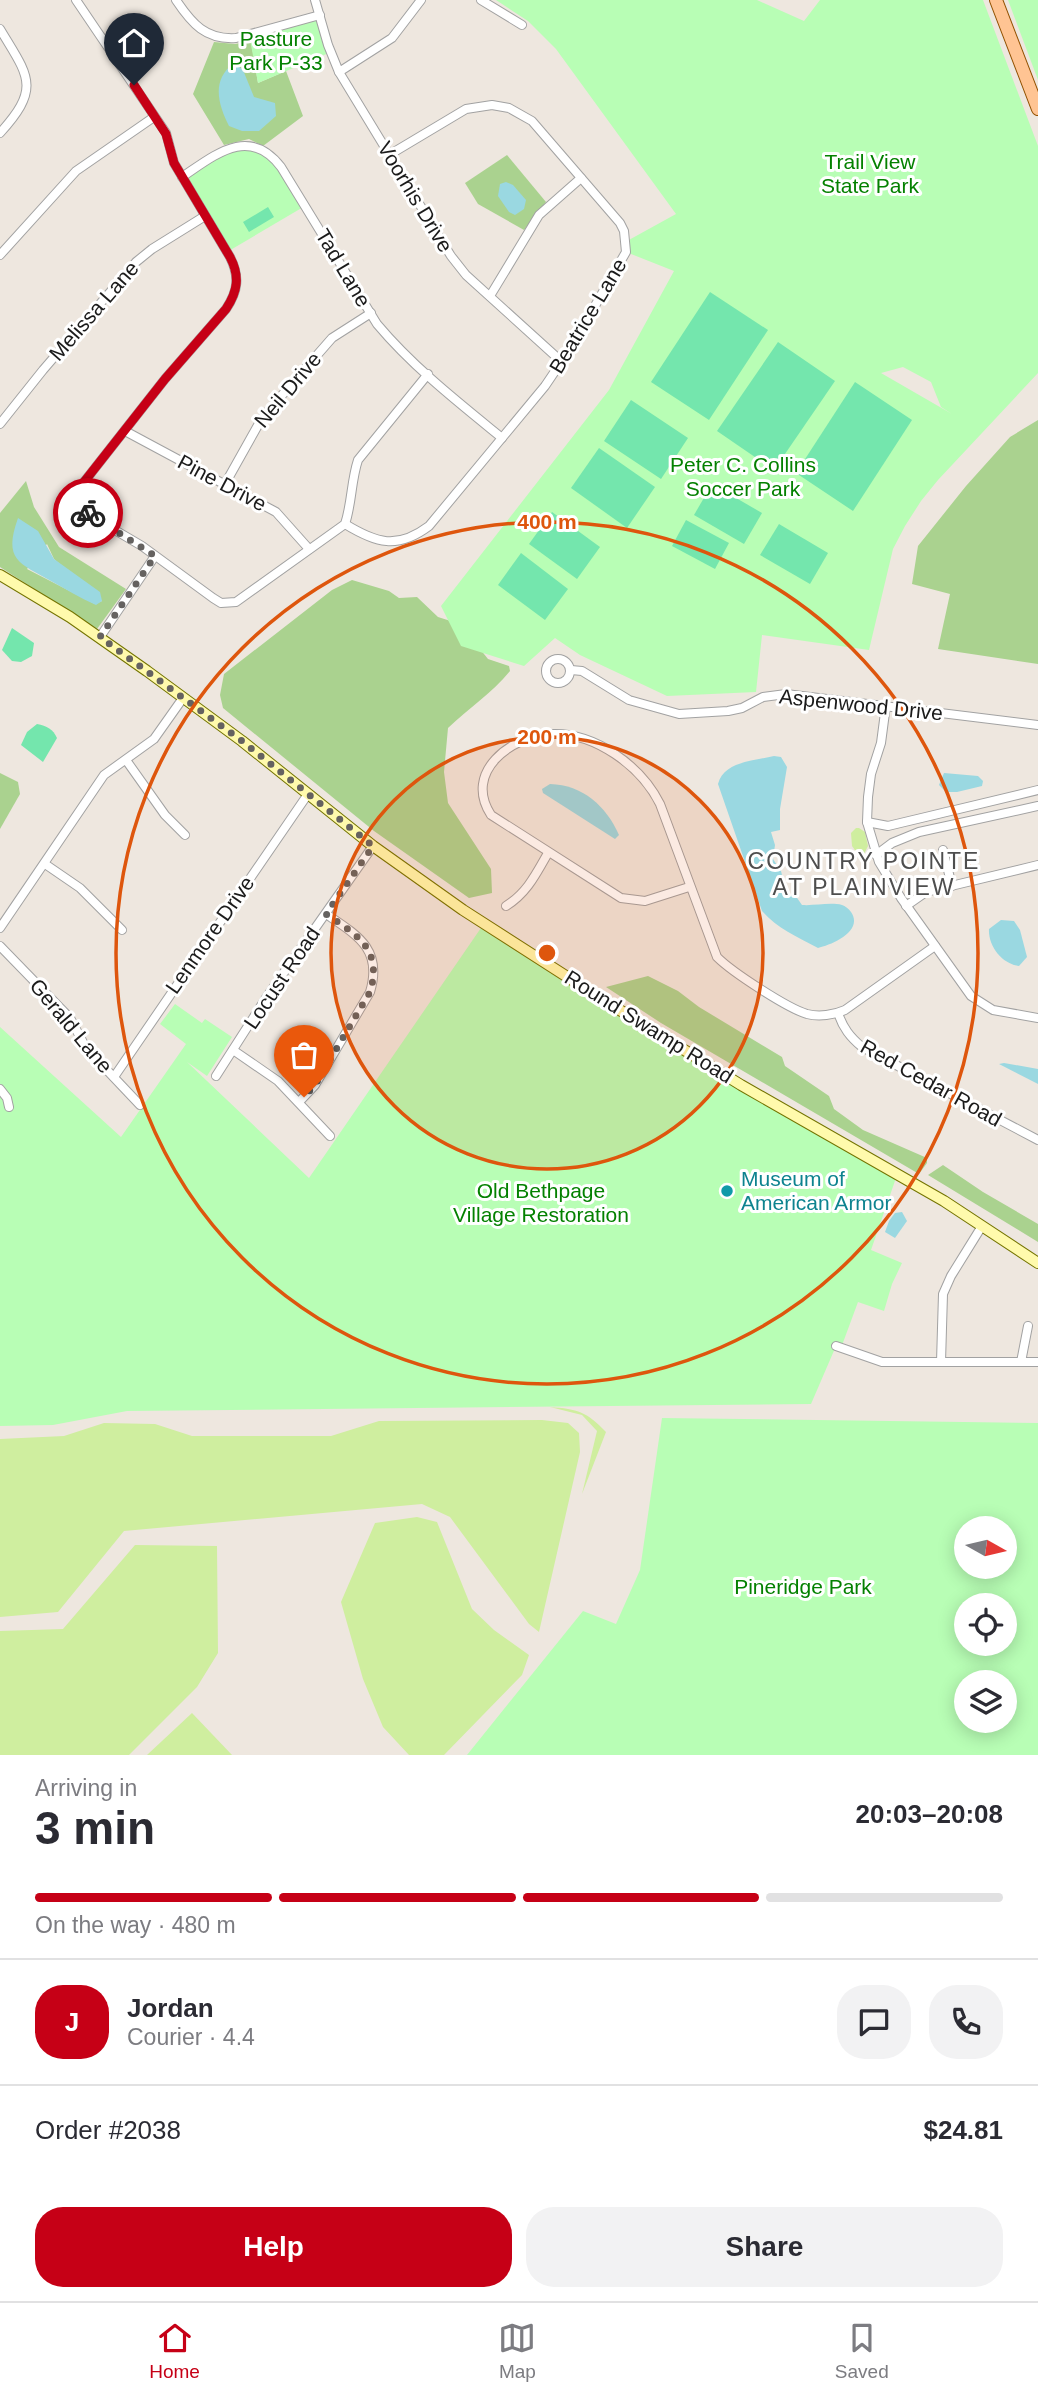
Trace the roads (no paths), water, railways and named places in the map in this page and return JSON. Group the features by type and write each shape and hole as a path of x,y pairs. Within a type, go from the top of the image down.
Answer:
{"main road":[{"path":"996,0 1038,109"},
{"name":"Round Swamp Road","path":"0,575 100,637 373,846 463,910 741,1085 944,1200 1038,1263"}],"street":[{"path":"76,0 166,134 174,163 235,267 237,282 234,297 84,482 80,497 83,507 91,516 155,556 213,598 225,603 243,599 345,524 358,460 428,374"},
{"path":"176,0 195,26 214,36 226,38 236,38 320,15"},
{"name":"Voorhis Drive","path":"316,0 339,72 451,256 466,275 562,362"},
{"path":"339,72 392,38 421,0"},
{"path":"481,0 522,25"},
{"path":"0,29 25,74 27,89 21,108 0,133"},
{"name":"Beatrice Lane","path":"345,524 371,539 386,542 399,541 418,534 438,517 562,362 619,267 627,245 620,223 582,178 532,121 509,108 478,106 460,112 389,155"},
{"path":"0,255 76,171 154,117"},
{"name":"Tad Lane","path":"182,177 234,146 255,146 270,154 281,167 389,338 502,438"},
{"path":"490,296 539,215 582,178"},
{"name":"Melissa Lane","path":"0,424 136,262 205,216"},
{"name":"Neil Drive","path":"225,484 262,418 332,338 371,313"},
{"name":"Pine Drive","path":"125,431 276,512 309,549"},
{"path":"100,637 155,556"},
{"name":"Aspenwood Drive","path":"571,670 582,671 629,700 679,714 728,712 763,697 786,694 1038,725"},
{"path":"0,928 104,775 154,739 183,698"},
{"path":"886,705 881,743 870,783 867,822 876,855 906,906 971,996 993,1010 1038,1018"},
{"path":"689,887 645,901 631,901 607,891 491,815 481,794 486,772 494,761 518,743 543,735 570,735 599,745 637,771 660,804 717,957 728,969 798,1010 809,1014 838,1013 935,946"},
{"path":"126,760 165,815 185,835"},
{"path":"867,822 888,826 1038,790"},
{"name":"Lenmore Drive","path":"114,1077 308,794"},
{"path":"876,855 891,843 919,832 1038,806"},
{"name":"Locust Road","path":"216,1076 373,846"},
{"path":"943,850 951,886"},
{"path":"506,906 528,887 548,853"},
{"path":"45,864 80,888 122,930"},
{"path":"906,906 926,892 1038,865"},
{"path":"299,1102 315,1085 370,992 374,975 372,957 367,947 358,936 326,914"},
{"name":"Gerald Lane","path":"1,947 70,1018 86,1048 140,1105"},
{"name":"Red Cedar Road","path":"838,1013 851,1038 862,1047 1038,1140"},
{"path":"233,1050 269,1073 330,1136"},
{"path":"0,1089 7,1098 9,1107"},
{"path":"941,1362 943,1294 982,1226"},
{"path":"1021,1362 1028,1326"},
{"path":"836,1346 882,1362 1038,1362"}],"water":[{"path":"234,63 243,70 254,97 275,103 276,116 259,131 242,131 229,126 222,109 219,85"},
{"path":"506,182 513,185 526,200 524,209 515,215 509,212 498,196 500,184"},
{"path":"18,518 38,531 54,559 100,592 102,601 96,605 23,564 13,552 12,543"},
{"path":"774,756 781,757 787,767 780,809 780,830 771,832 775,845 773,859 781,871 787,896 795,895 802,905 842,905 850,911 854,919 845,936 818,948 781,927 762,911 718,784 721,776 733,766"},
{"path":"944,773 978,776 983,781 982,786 946,792 939,785"},
{"path":"550,784 573,788 592,799 607,815 619,835 615,839 543,793 542,789"},
{"path":"1001,920 1014,921 1020,930 1027,957 1019,966 1002,958 991,942 989,929"},
{"path":"999,1064 1038,1069 1038,1084"},
{"path":"902,1212 907,1221 895,1238 885,1232 895,1213"}],"place":[{"name":"Museum of American Armor","path":"727,1191"}],"district":[{"name":"COUNTRY POINTE AT PLAINVIEW","path":"864,874"}],"park label":[{"name":"Pasture Park P-33","path":"276,51"},
{"name":"Trail View State Park","path":"870,174"},
{"name":"Peter C. Collins Soccer Park","path":"743,477"},
{"name":"Old Bethpage Village Restoration","path":"541,1203"},
{"name":"Pineridge Park","path":"803,1587"}]}
